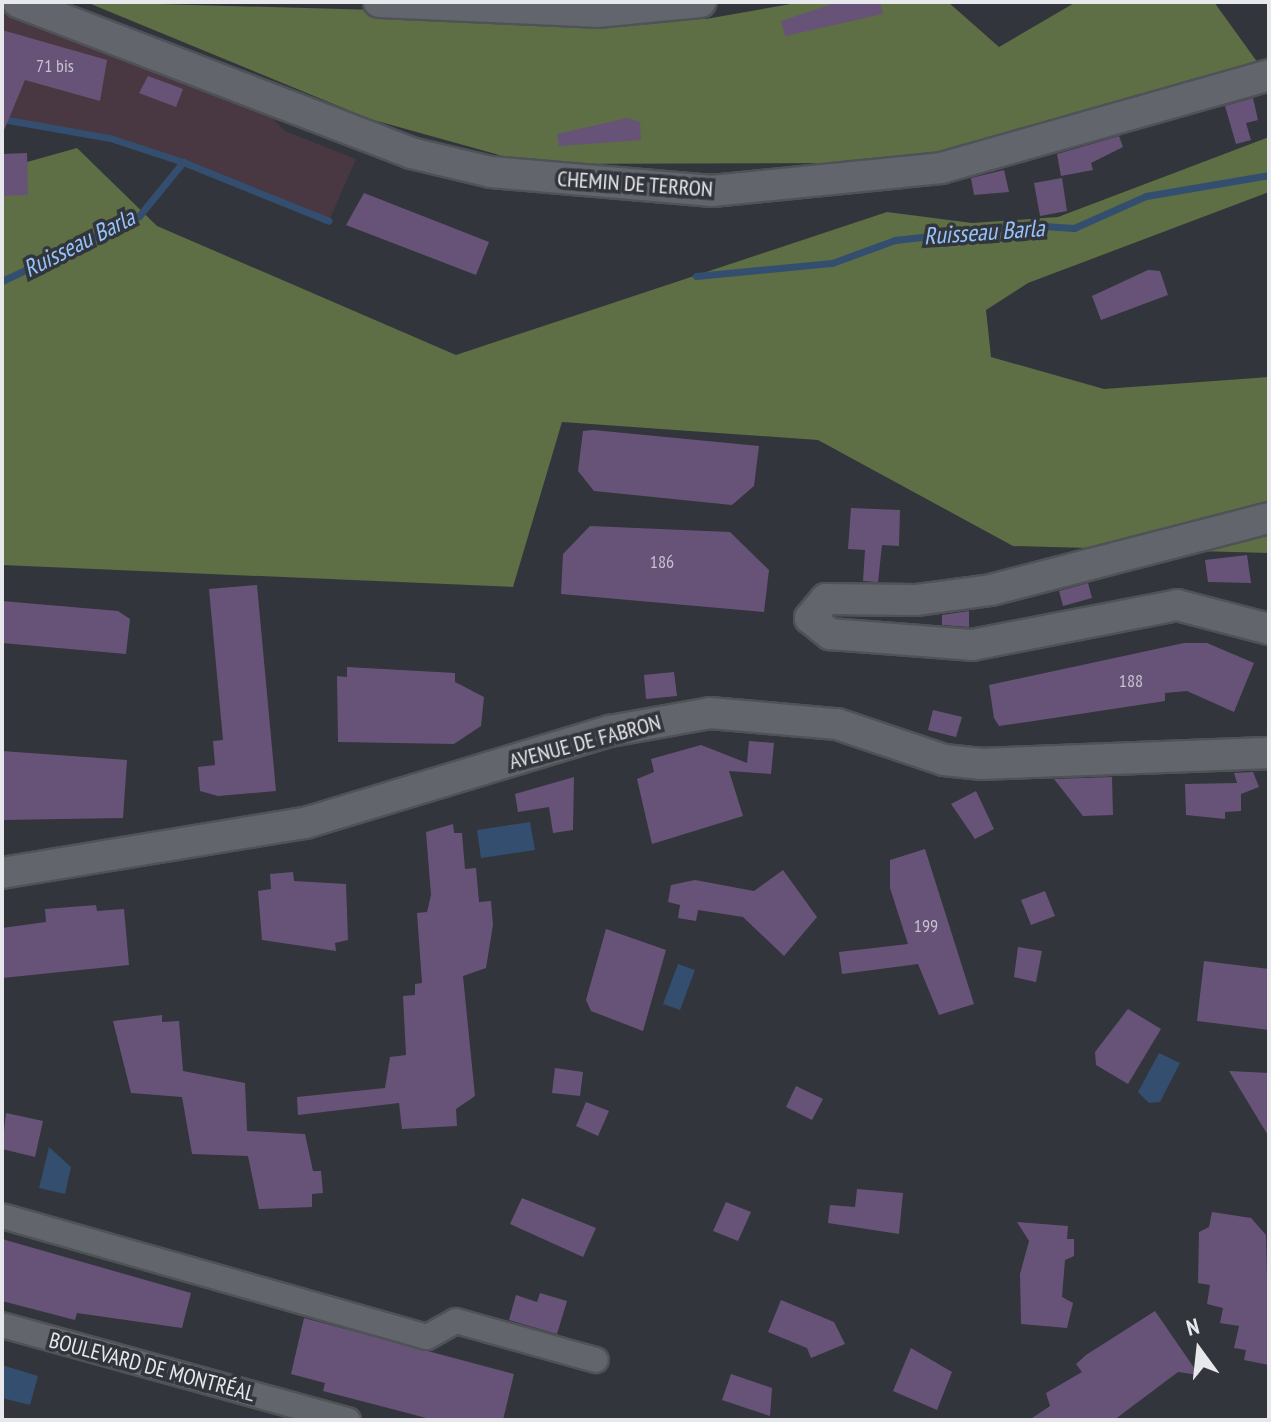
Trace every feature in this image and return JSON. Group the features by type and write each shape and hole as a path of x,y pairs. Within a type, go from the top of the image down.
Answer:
{"street":[{"name":"CHEMIN DE TERRON","path":"18,2 411,153 491,172 712,191 941,168 1269,75"},
{"path":"379,2 597,12 701,2"},
{"path":"1269,518 991,590 916,600 826,599 810,618 830,634 972,645 1177,605 1269,629"},
{"name":"AVENUE DE FABRON","path":"2,873 305,823 610,731 710,713 837,724 944,760 982,764 1269,753"},
{"path":"2,1216 427,1337 456,1321 596,1360"},
{"name":"BOULEVARD DE MONTRÉAL","path":"2,1325 348,1420"}],"shaded area":[{"path":"2,5 258,104 285,131 356,159 329,221 110,138 2,119"}],"green space":[{"path":"86,2 706,19 802,2 948,2 999,47 1076,2 1214,2 1258,63 896,163 532,164 370,119"},
{"path":"1269,137 1269,192 1028,283 986,310 991,357 1104,389 1269,377 1269,553 1013,546 818,440 562,422 513,587 2,565 2,169 77,148 157,226 456,355 887,212 972,223 1058,217"}],"water":[{"path":"530,822 535,850 481,858 477,830"},
{"path":"678,964 695,970 680,1010 663,1004"},
{"path":"1159,1053 1180,1063 1160,1102 1149,1103 1138,1092"},
{"path":"49,1147 71,1167 65,1194 39,1188"},
{"path":"2,1365 38,1376 30,1405 2,1398"}],"building":[{"path":"838,2 880,2 883,14 785,36 781,21"},
{"path":"2,30 107,60 100,101 25,80 2,135"},
{"path":"148,76 183,89 176,107 139,93"},
{"path":"1253,98 1258,120 1246,123 1251,140 1236,144 1225,106"},
{"path":"627,118 640,122 641,140 559,146 557,134"},
{"path":"1119,136 1123,147 1091,163 1093,170 1061,176 1057,154"},
{"path":"27,153 28,195 2,196 2,154"},
{"path":"1004,170 1009,192 974,195 971,178"},
{"path":"1062,178 1067,211 1040,216 1034,183"},
{"path":"364,193 489,242 476,275 346,225"},
{"path":"1148,270 1160,271 1168,295 1101,320 1092,296"},
{"path":"583,431 759,446 754,486 732,505 594,491 578,471"},
{"path":"851,508 900,510 899,546 882,545 878,582 863,581 865,550 848,549"},
{"path":"590,526 730,532 769,570 764,612 561,594 563,554"},
{"path":"1247,555 1251,583 1208,582 1205,560"},
{"path":"1088,583 1092,598 1063,606 1059,591"},
{"path":"257,585 276,791 218,796 200,791 198,767 215,765 213,741 223,740 209,589"},
{"path":"2,601 118,611 130,619 126,654 2,643"},
{"path":"969,611 969,627 942,625 942,615"},
{"path":"1184,643 1207,643 1254,663 1234,712 1187,691 1165,693 1165,701 999,726 994,718 989,685"},
{"path":"347,667 455,673 455,682 484,697 481,726 454,744 338,742 337,676 347,677"},
{"path":"674,672 677,696 646,699 644,675"},
{"path":"933,710 962,717 956,737 928,730"},
{"path":"749,741 774,743 771,774 729,771 743,816 652,844 637,779 654,772 651,759 701,745 747,763"},
{"path":"2,751 127,760 123,818 2,820"},
{"path":"1253,772 1259,787 1241,794 1241,811 1225,812 1225,819 1186,815 1185,784 1237,783 1234,773"},
{"path":"574,777 573,830 553,833 549,807 518,812 515,794"},
{"path":"1112,777 1113,815 1083,816 1054,779"},
{"path":"976,791 994,829 975,839 951,804"},
{"path":"453,824 454,833 462,833 465,869 476,868 479,902 491,901 493,925 486,968 463,976 475,1096 456,1109 457,1126 402,1129 399,1103 298,1115 297,1097 385,1088 390,1057 406,1055 403,996 415,995 415,984 422,983 417,913 427,912 431,895 426,832"},
{"path":"925,849 974,1004 939,1015 918,964 842,974 839,952 908,944 890,888 890,860"},
{"path":"783,870 817,917 784,956 743,917 698,910 696,921 678,918 680,905 668,902 671,885 695,880 754,891"},
{"path":"293,872 294,881 346,884 348,940 335,943 336,951 262,940 258,891 271,889 270,874"},
{"path":"1045,891 1055,916 1031,925 1021,900"},
{"path":"96,905 97,911 124,909 129,965 2,978 2,928 46,922 45,909"},
{"path":"606,929 666,950 643,1031 591,1011 586,1000"},
{"path":"1018,947 1042,951 1036,982 1014,977"},
{"path":"1204,961 1269,969 1269,1030 1197,1021"},
{"path":"1128,1009 1161,1029 1128,1084 1096,1065 1095,1052"},
{"path":"162,1015 162,1022 179,1021 183,1071 245,1083 247,1131 305,1134 313,1171 321,1171 323,1193 312,1194 312,1207 259,1209 248,1156 192,1154 182,1097 131,1093 113,1021"},
{"path":"555,1068 583,1072 580,1096 552,1093"},
{"path":"1229,1071 1269,1073 1269,1137"},
{"path":"796,1086 823,1099 812,1120 786,1107"},
{"path":"586,1102 609,1111 598,1136 576,1126"},
{"path":"6,1113 43,1121 35,1157 2,1149"},
{"path":"857,1189 903,1193 899,1234 828,1223 830,1205 855,1207"},
{"path":"522,1198 596,1228 583,1257 510,1224"},
{"path":"726,1202 751,1212 738,1241 713,1231"},
{"path":"1212,1212 1251,1218 1266,1235 1269,1365 1244,1360 1246,1350 1234,1348 1239,1326 1220,1323 1223,1308 1207,1304 1210,1285 1198,1283 1199,1232 1209,1227"},
{"path":"1017,1222 1068,1226 1067,1239 1074,1239 1074,1256 1065,1260 1062,1297 1073,1303 1067,1328 1021,1324 1020,1274 1029,1241"},
{"path":"2,1239 191,1293 182,1328 77,1313 75,1320 2,1301"},
{"path":"540,1293 567,1301 557,1334 509,1320 516,1295 537,1302"},
{"path":"781,1300 834,1322 845,1344 811,1358 807,1348 768,1332"},
{"path":"1155,1311 1199,1375 1178,1372 1114,1420 1029,1420 1050,1406 1046,1393 1082,1372 1076,1364 1086,1355"},
{"path":"304,1318 514,1374 503,1420 434,1420 323,1391 325,1383 291,1374"},
{"path":"911,1348 952,1372 937,1410 893,1391"},
{"path":"731,1374 772,1388 770,1416 722,1400"}],"waterway":[{"name":"Ruisseau Barla","path":"2,119 110,138 183,162"},
{"name":"Ruisseau Barla","path":"2,281 139,216 183,162 329,221"},
{"name":"Ruisseau Barla","path":"696,276 832,263 895,240 1028,225 1074,228 1146,196 1269,175"}]}
